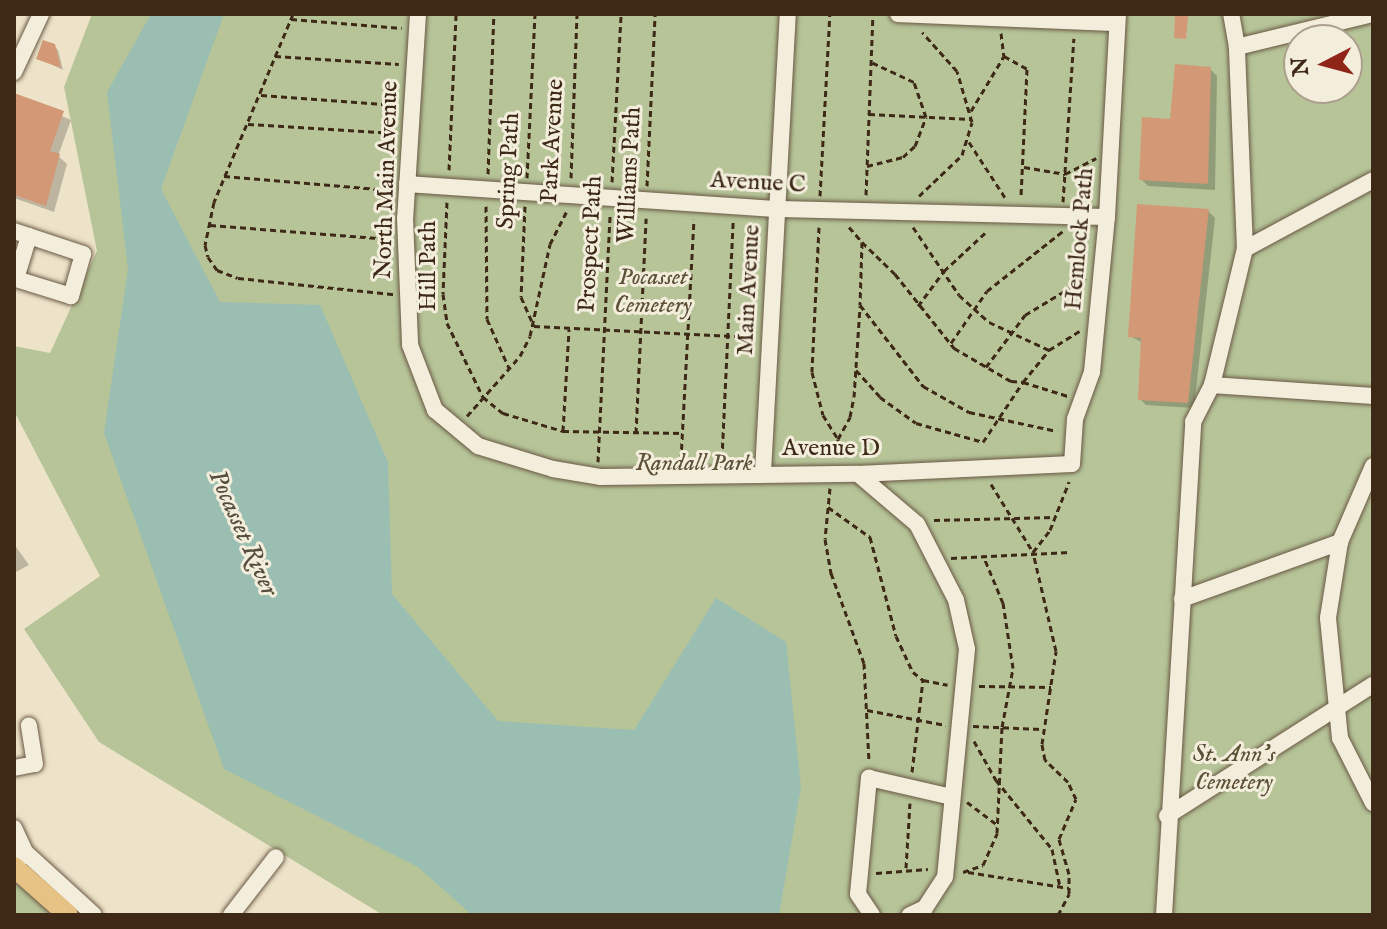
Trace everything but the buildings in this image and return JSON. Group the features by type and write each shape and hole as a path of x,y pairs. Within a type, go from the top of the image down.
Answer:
{"main road":[{"path":"18,862 80,913"}],"street":[{"path":"14,72 41,14"},
{"name":"Main Avenue","path":"763,472 788,14"},
{"path":"898,14 1075,21 1117,18"},
{"path":"1164,915 1167,816 1193,422 1212,385 1245,249 1237,47 1231,14"},
{"path":"1237,47 1372,14"},
{"name":"Hemlock Path","path":"1072,464 1075,419 1087,397 1107,217 1117,18"},
{"name":"North Main Avenue","path":"418,21 407,188 410,345 435,410 457,428"},
{"path":"1245,249 1373,180"},
{"name":"Avenue C","path":"407,188 448,187 778,209 1107,217"},
{"path":"21,234 83,254 71,296 16,279 21,234"},
{"path":"1212,385 1373,396"},
{"name":"Avenue D","path":"457,428 478,446 515,460 598,477 763,472 858,474 1072,464"},
{"path":"1373,466 1340,542 1328,618 1340,738 1373,803"},
{"path":"858,474 914,521 939,559 963,620 965,686 952,797 955,870 925,908 910,915"},
{"path":"1182,599 1340,542"},
{"path":"1167,816 1336,713 1373,685"},
{"path":"14,768 35,764 29,725"},
{"path":"872,915 858,894 869,778 952,797"},
{"path":"14,828 18,862"},
{"path":"231,915 276,857"}],"path":[{"name":"Hill Path","path":"456,14 443,294 447,323 483,397"},
{"name":"Spring Path","path":"534,326 521,297 535,14"},
{"name":"Park Avenue","path":"457,428 520,356 534,326 550,244 565,219 570,196 577,14"},
{"name":"Prospect Path","path":"598,477 621,14"},
{"name":"Williams Path","path":"636,433 655,14"},
{"path":"830,14 826,210 812,372 823,415 838,439"},
{"path":"865,210 873,14"},
{"path":"408,297 225,275 208,257 209,225 224,176 292,16 418,21"},
{"path":"971,111 1004,56 997,18"},
{"path":"1063,214 1075,21"},
{"path":"917,27 947,55 971,111 968,140 949,170 917,198"},
{"path":"275,56 415,65"},
{"path":"968,140 1013,208 1020,198 1024,167 1021,123 1027,69 1004,56"},
{"path":"867,166 903,157 915,146 926,117 914,82 871,62"},
{"path":"260,95 412,106"},
{"path":"869,114 971,119"},
{"path":"248,124 411,134"},
{"path":"1024,167 1065,174 1098,157 1110,158"},
{"path":"224,176 407,188"},
{"path":"681,475 695,204"},
{"path":"721,474 734,206"},
{"path":"826,210 895,274 951,345 986,367 1063,393 1071,399 1075,419 1057,431 969,412 923,386 860,305"},
{"path":"901,211 973,307 1010,333 1049,350"},
{"path":"918,306 944,271 1009,214"},
{"path":"951,345 973,307 1014,265 1085,215"},
{"path":"209,225 406,240"},
{"path":"862,242 856,370 850,417 838,439 831,474 825,539 831,573 864,663 869,778"},
{"path":"986,367 1010,333 1038,304 1089,277 1101,276"},
{"path":"534,326 770,338"},
{"path":"856,370 880,397 916,423 983,442 995,418 1049,350 1096,326"},
{"path":"563,431 569,329"},
{"path":"483,397 503,413 563,431 683,433"},
{"path":"1033,552 1054,517 1072,464"},
{"path":"970,469 994,488 1033,552 1056,651 1043,729 1045,760 1068,782 1076,799 1059,839 1069,888 1058,915"},
{"path":"828,507 870,537 896,636 913,672 932,683 1051,687"},
{"path":"914,521 1054,517"},
{"path":"939,559 1070,552"},
{"path":"955,870 983,865 997,825 998,782 1010,684 1008,622 983,555"},
{"path":"968,725 998,782 1052,849 1060,886"},
{"path":"952,797 997,825"},
{"path":"861,869 955,870 1069,888"}],"green space":[{"name":"Randall Park","path":"92,14 1373,14 1373,915 383,915 99,742 24,629 100,576 14,411 14,346 50,353 97,251 64,87"},
{"path":"14,867 69,915 14,915"}],"water":[{"name":"Pocasset River","path":"151,14 224,14 161,189 220,302 320,305 388,462 392,594 498,721 634,730 716,598 786,642 801,787 779,915 472,915 418,867 224,769 104,433 128,269 107,92"}],"park label":[{"name":"Pocasset Cemetery","path":"653,292"},
{"name":"St. Ann's Cemetery","path":"1234,769"}]}
